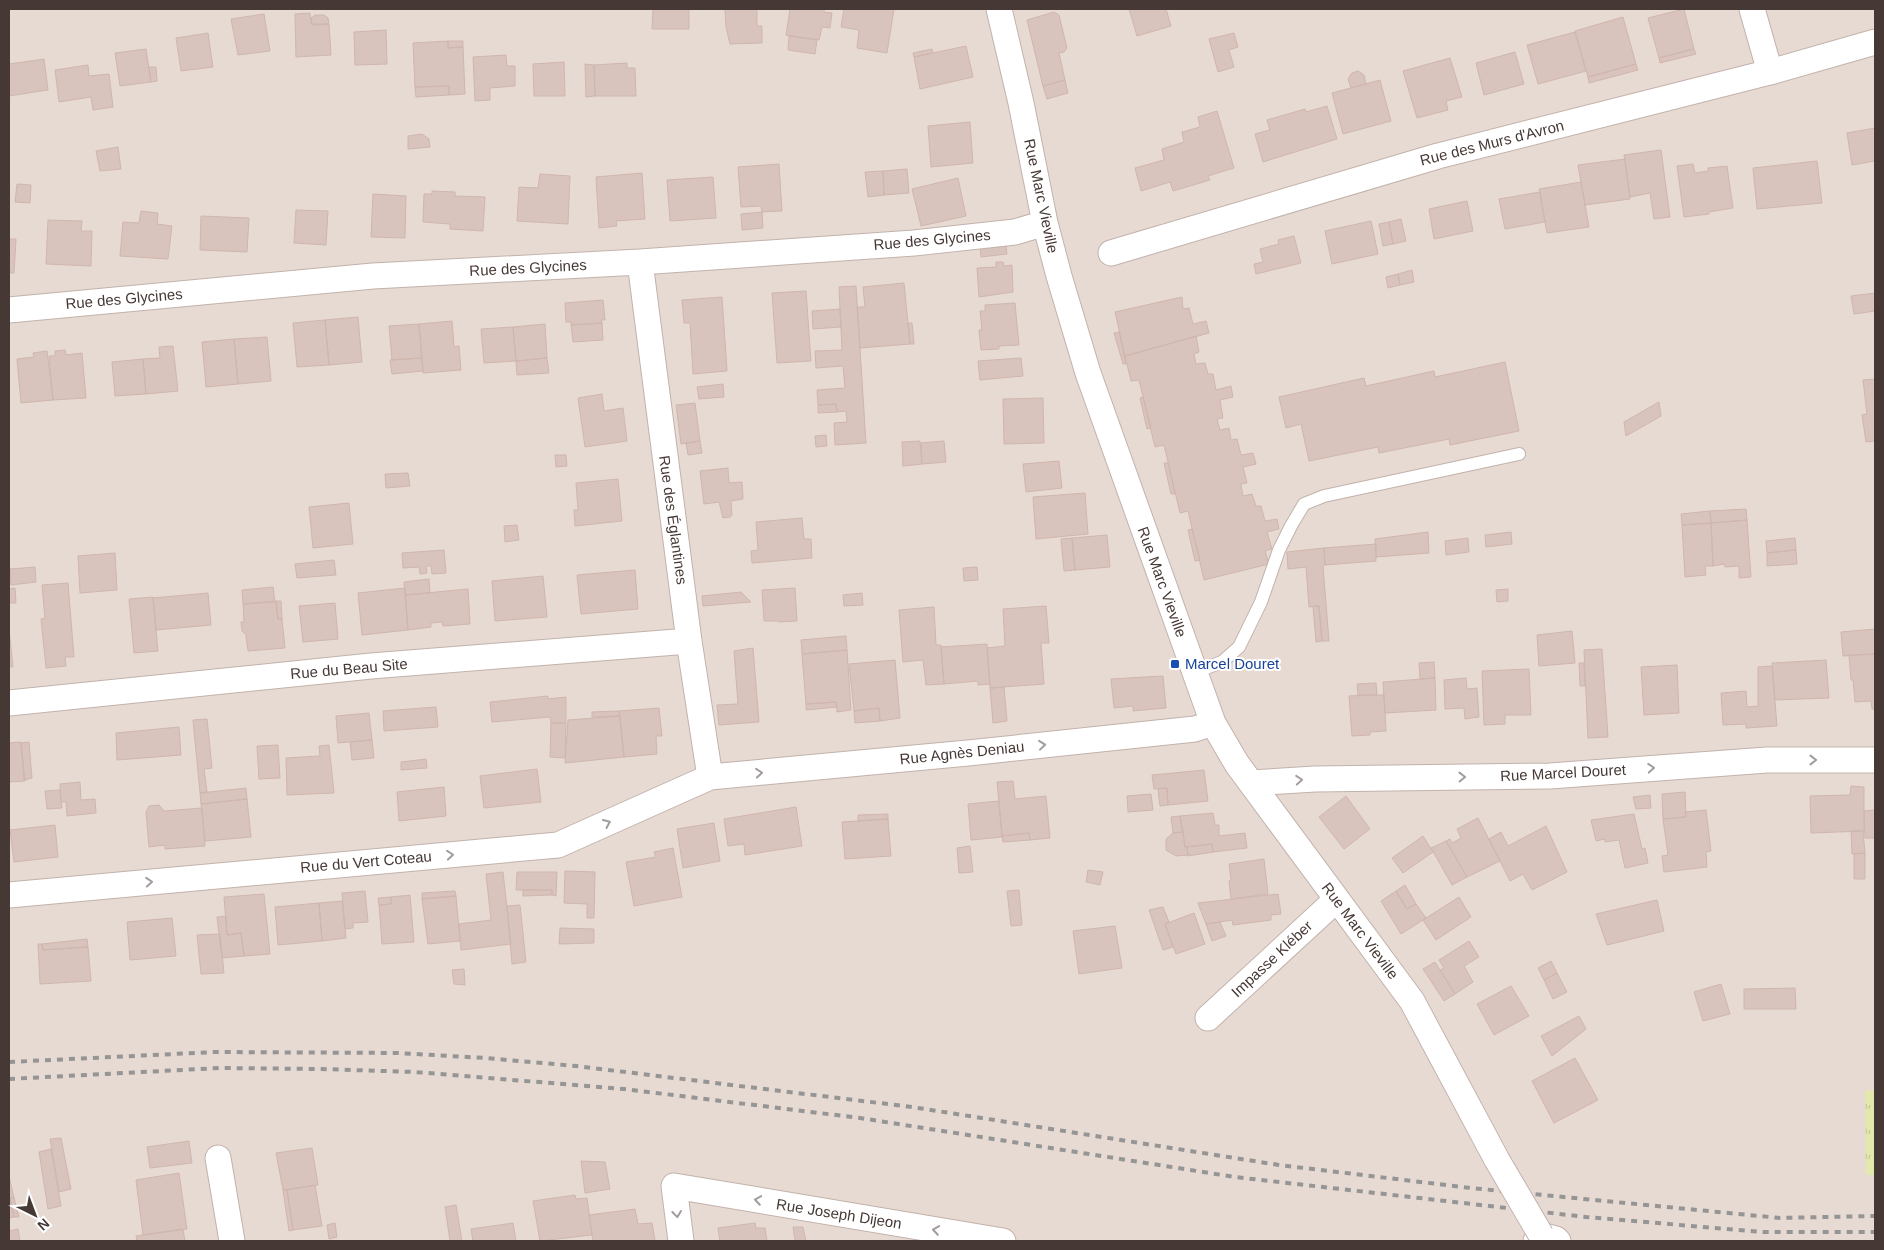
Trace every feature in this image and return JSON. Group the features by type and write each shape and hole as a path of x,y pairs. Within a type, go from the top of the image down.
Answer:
{"street":[{"name":"Rue Marc Vieville","path":"999,9 1021,103 1045,223 1088,373 1213,723 1237,764 1412,1001 1497,1160 1545,1239"},
{"path":"1752,9 1770,72"},
{"name":"Rue des Murs d'Avron","path":"1111,253 1438,156 1770,72 1875,42"},
{"name":"Rue des Glycines","path":"9,310 374,276 640,262 914,243 1014,232 1045,223"},
{"name":"Rue des Églantines","path":"640,262 689,641 710,777"},
{"name":"Rue du Beau Site","path":"9,703 371,666 689,641"},
{"name":"Rue Agnès Deniau","path":"710,777 1185,730 1213,723"},
{"name":"Rue Marcel Douret","path":"1251,783 1315,778 1550,776 1766,760 1875,760"},
{"name":"Rue du Vert Coteau","path":"9,895 558,845 710,777"},
{"name":"Impasse Kléber","path":"1208,1018 1336,900"},
{"path":"218,1158 232,1241"},
{"name":"Rue Joseph Dijeon","path":"681,1241 674,1186 979,1239"}],"lane":[{"path":"1195,672 1222,662 1239,648 1261,602 1279,550 1304,504 1324,496 1519,454"}],"shaded area":[{"path":"9,9 1875,9 1875,1241 9,1241"}],"green space":[{"path":"1875,1090 1875,1175 1866,1175 1865,1091"}],"building":[{"path":"653,9 689,9 689,29 652,29"},
{"path":"725,9 757,9 757,26 762,26 762,43 730,44 726,27"},
{"path":"790,9 824,9 824,12 832,13 830,28 822,27 819,40 786,35"},
{"path":"844,9 894,9 887,53 857,48 859,30 841,27"},
{"path":"1129,9 1166,9 1171,26 1137,36"},
{"path":"1684,9 1694,49 1659,58 1648,18"},
{"path":"1054,12 1059,15 1067,48 1064,52 1059,53 1065,80 1043,86 1027,20"},
{"path":"310,13 311,24 329,24 331,55 296,57 295,14"},
{"path":"264,14 270,51 238,55 231,19"},
{"path":"315,15 324,15 328,18 329,24 312,25 311,18"},
{"path":"1623,17 1636,64 1588,77 1575,31"},
{"path":"386,30 387,64 355,65 354,32"},
{"path":"1575,32 1586,71 1538,84 1527,45"},
{"path":"208,33 213,67 181,71 176,38"},
{"path":"1234,33 1238,47 1229,50 1234,67 1218,72 1209,39"},
{"path":"789,36 817,40 815,54 788,50"},
{"path":"448,41 463,41 463,47 448,48"},
{"path":"448,41 448,48 463,47 465,94 449,95 449,86 415,87 413,43"},
{"path":"966,46 973,77 920,89 914,57"},
{"path":"146,49 151,82 120,86 115,53"},
{"path":"932,49 933,53 914,57 913,53"},
{"path":"1694,49 1696,54 1660,63 1659,58"},
{"path":"1515,52 1524,84 1484,95 1476,63"},
{"path":"506,55 507,66 515,66 515,86 490,88 490,100 475,101 473,57"},
{"path":"1450,58 1462,97 1446,101 1448,110 1417,118 1403,71"},
{"path":"44,59 48,90 9,96 9,64"},
{"path":"564,62 565,96 534,96 533,64"},
{"path":"627,63 627,68 635,68 636,96 595,96 594,65"},
{"path":"585,64 594,65 595,96 586,97"},
{"path":"1636,64 1638,70 1589,83 1588,77"},
{"path":"88,65 89,76 109,74 113,107 93,110 91,97 59,102 55,70"},
{"path":"149,67 156,67 157,81 151,82"},
{"path":"1358,71 1364,75 1366,84 1351,88 1348,79 1352,73"},
{"path":"1065,80 1068,93 1047,99 1043,86"},
{"path":"1380,80 1391,121 1343,134 1332,93"},
{"path":"449,86 449,95 416,97 415,87"},
{"path":"1327,106 1337,139 1263,162 1255,134 1270,130 1267,120 1305,109 1306,112"},
{"path":"1217,111 1234,168 1208,176 1210,180 1173,191 1170,182 1141,191 1135,168 1164,160 1162,149 1184,142 1182,132 1200,127 1198,117"},
{"path":"970,122 973,163 931,167 928,126"},
{"path":"1875,128 1875,161 1852,165 1847,133"},
{"path":"422,134 429,139 430,147 408,149 408,136"},
{"path":"118,147 121,169 100,171 96,151"},
{"path":"1661,150 1670,217 1654,219 1650,193 1630,197 1624,155"},
{"path":"1625,159 1630,199 1585,205 1578,165"},
{"path":"1817,161 1822,203 1757,209 1753,168"},
{"path":"779,164 782,211 762,212 761,206 741,207 738,167"},
{"path":"1693,164 1695,173 1708,171 1708,168 1727,166 1733,208 1709,212 1709,214 1684,217 1677,166"},
{"path":"907,169 909,193 884,195 883,171"},
{"path":"883,171 884,195 868,197 865,172"},
{"path":"642,173 645,219 616,221 617,226 599,228 596,177"},
{"path":"540,174 570,176 568,224 517,221 519,187 538,188"},
{"path":"713,177 716,218 670,221 667,180"},
{"path":"958,178 966,216 921,226 912,189"},
{"path":"1581,182 1589,227 1547,233 1539,189"},
{"path":"17,184 31,185 30,203 15,202"},
{"path":"432,191 455,192 455,196 485,197 483,231 450,229 450,224 423,222 424,194 432,194"},
{"path":"1540,192 1545,222 1505,229 1499,199"},
{"path":"373,194 406,196 405,238 371,237"},
{"path":"1467,201 1473,231 1434,239 1429,209"},
{"path":"296,210 328,211 326,245 294,243"},
{"path":"141,211 158,213 157,224 172,226 168,259 120,256 123,222 139,223"},
{"path":"762,212 763,228 742,230 741,214"},
{"path":"201,216 249,218 247,252 200,250"},
{"path":"1401,219 1406,241 1393,244 1389,222"},
{"path":"48,220 82,221 81,231 92,231 91,266 46,264"},
{"path":"1371,221 1378,254 1332,264 1325,231"},
{"path":"1389,222 1393,244 1383,246 1379,224"},
{"path":"1294,236 1301,263 1256,274 1254,264 1263,262 1260,249 1279,244 1278,240"},
{"path":"9,239 16,239 14,273 9,273"},
{"path":"1006,245 1007,254 981,257 980,248"},
{"path":"996,262 1003,262 1004,266 1012,265 1013,292 979,297 977,268 996,267"},
{"path":"1412,270 1414,282 1400,285 1398,274"},
{"path":"1398,274 1400,285 1388,288 1386,277"},
{"path":"904,283 910,344 860,348 857,307 865,307 863,287"},
{"path":"856,286 866,443 835,445 834,423 847,422 846,411 837,412 836,404 818,405 817,390 845,388 843,366 816,368 815,351 842,350 839,287"},
{"path":"806,291 811,361 777,363 772,293"},
{"path":"1875,293 1875,311 1854,314 1851,296"},
{"path":"722,297 727,371 693,374 690,323 684,323 682,300"},
{"path":"1182,297 1183,309 1189,308 1193,324 1206,321 1209,333 1125,356 1115,312"},
{"path":"603,300 605,320 601,320 602,323 571,325 571,322 566,322 565,303"},
{"path":"1015,303 1019,345 999,346 999,349 981,350 979,330 982,330 980,311 985,311 985,305"},
{"path":"840,309 841,327 813,329 812,311"},
{"path":"358,317 362,362 329,365 325,320"},
{"path":"325,320 329,365 297,367 293,323"},
{"path":"452,321 454,347 459,346 461,370 423,373 419,324"},
{"path":"602,323 603,340 573,342 571,325"},
{"path":"908,323 912,323 914,344 910,344"},
{"path":"419,324 422,358 392,360 389,326"},
{"path":"545,324 547,358 516,361 513,327"},
{"path":"513,327 516,361 484,363 481,329"},
{"path":"1119,332 1126,364 1123,364 1114,333"},
{"path":"1196,336 1199,352 1194,354 1196,364 1205,363 1208,374 1213,374 1216,390 1231,386 1233,397 1220,400 1223,418 1217,419 1220,430 1229,428 1231,440 1237,439 1241,455 1253,453 1256,464 1243,467 1247,483 1241,484 1243,496 1252,494 1256,506 1261,506 1265,521 1277,519 1279,529 1267,532 1272,549 1265,551 1269,564 1204,580 1188,511 1180,513 1164,445 1155,447 1139,380 1131,381 1125,356"},
{"path":"267,337 271,381 238,384 234,339"},
{"path":"234,339 238,384 206,387 202,342"},
{"path":"173,346 178,391 146,394 143,359 160,358 159,347"},
{"path":"65,350 66,355 82,353 86,398 53,400 49,356 55,356 55,351"},
{"path":"47,351 53,400 21,403 17,359 34,357 33,353"},
{"path":"422,358 423,371 392,374 390,360"},
{"path":"547,358 549,373 517,375 516,361"},
{"path":"1021,358 1023,376 980,380 978,361"},
{"path":"143,359 146,394 115,396 112,362"},
{"path":"1505,362 1519,431 1450,445 1449,439 1379,453 1378,447 1309,461 1301,424 1286,428 1279,397 1364,378 1366,386 1434,371 1435,377"},
{"path":"1875,379 1875,441 1866,442 1862,415 1867,414 1863,380"},
{"path":"723,384 724,397 699,399 697,387"},
{"path":"602,394 604,411 623,408 627,441 585,447 578,398"},
{"path":"1143,397 1151,428 1147,429 1140,398"},
{"path":"1043,398 1044,443 1004,444 1003,399"},
{"path":"1659,402 1661,416 1626,436 1624,422"},
{"path":"695,403 700,441 681,444 676,405"},
{"path":"836,404 837,412 818,413 818,405"},
{"path":"826,435 827,446 816,447 815,436"},
{"path":"700,441 702,453 688,455 686,443"},
{"path":"920,441 922,464 903,466 902,442"},
{"path":"944,441 946,462 922,464 921,443"},
{"path":"555,455 566,455 567,466 556,467"},
{"path":"1059,461 1062,488 1026,492 1023,464"},
{"path":"1164,463 1168,463 1175,494 1171,494"},
{"path":"728,468 729,483 742,482 743,499 731,501 732,515 723,518 719,502 704,504 700,471"},
{"path":"408,473 410,486 386,488 385,474"},
{"path":"618,479 622,521 575,526 574,510 578,510 576,483"},
{"path":"1085,493 1088,534 1036,539 1033,497"},
{"path":"349,503 353,544 313,548 309,507"},
{"path":"1746,509 1747,520 1711,523 1710,511"},
{"path":"1710,511 1711,523 1682,525 1681,514"},
{"path":"802,518 804,539 811,539 812,558 752,563 751,551 758,550 756,522"},
{"path":"1747,520 1751,577 1739,578 1739,566 1725,567 1724,564 1713,566 1711,523"},
{"path":"1711,523 1713,566 1705,566 1706,575 1685,577 1682,525"},
{"path":"517,525 519,540 505,542 504,526"},
{"path":"1192,529 1200,560 1195,561 1188,530"},
{"path":"1428,532 1429,553 1376,557 1375,539"},
{"path":"1511,532 1512,544 1486,547 1485,535"},
{"path":"1107,535 1110,567 1075,570 1072,538"},
{"path":"1072,538 1075,570 1064,571 1061,539"},
{"path":"1468,538 1469,552 1446,555 1445,541"},
{"path":"1795,538 1796,550 1767,553 1766,541"},
{"path":"1376,544 1376,561 1325,565 1324,548"},
{"path":"1324,548 1325,565 1323,566 1329,641 1322,641 1319,606 1309,607 1306,567 1288,569 1287,552"},
{"path":"444,550 446,573 432,574 431,566 426,566 427,573 420,574 419,567 403,568 402,553"},
{"path":"1796,550 1797,564 1767,566 1767,553"},
{"path":"115,553 117,590 80,593 78,556"},
{"path":"334,560 336,575 297,578 295,564"},
{"path":"35,567 36,582 11,585 10,569"},
{"path":"977,567 978,580 964,581 963,568"},
{"path":"635,570 638,609 581,614 577,575"},
{"path":"543,576 547,617 495,621 492,581"},
{"path":"429,579 430,593 405,595 404,582"},
{"path":"68,583 74,657 65,657 66,666 46,668 41,619 45,618 42,585"},
{"path":"273,587 275,602 243,604 242,590"},
{"path":"15,588 16,603 9,603 9,589"},
{"path":"405,588 408,630 362,635 358,593"},
{"path":"795,588 797,621 764,621 762,590"},
{"path":"468,589 470,624 443,626 442,622 431,623 431,627 408,630 405,595"},
{"path":"1508,589 1508,601 1497,602 1496,590"},
{"path":"741,592 751,602 703,606 702,596"},
{"path":"208,593 211,625 156,630 153,598"},
{"path":"862,593 863,605 844,606 843,595"},
{"path":"153,597 158,651 134,653 129,599"},
{"path":"276,601 278,619 282,619 285,648 248,651 246,635 242,631 241,622 244,622 243,604"},
{"path":"276,601 281,601 282,619 278,619"},
{"path":"335,603 338,639 303,642 299,606"},
{"path":"1046,606 1049,643 1041,643 1044,684 990,688 987,648 1005,646 1003,609"},
{"path":"1313,606 1319,606 1322,641 1316,642"},
{"path":"934,607 936,645 941,645 944,684 926,685 923,660 903,662 899,610"},
{"path":"9,629 13,667 9,667"},
{"path":"1875,629 1875,654 1843,656 1841,632"},
{"path":"1572,631 1575,663 1539,666 1537,635"},
{"path":"846,636 847,650 802,654 801,640"},
{"path":"987,644 990,684 978,685 978,681 944,684 941,647"},
{"path":"753,648 759,722 719,725 717,705 738,704 734,651"},
{"path":"1602,649 1608,737 1588,738 1584,650"},
{"path":"847,650 851,710 837,712 836,702 806,704 802,654"},
{"path":"1875,654 1875,709 1872,709 1871,701 1855,702 1849,655"},
{"path":"895,660 900,718 880,721 879,708 854,711 849,664"},
{"path":"1826,660 1829,698 1775,700 1772,663"},
{"path":"1434,662 1435,678 1420,679 1419,663"},
{"path":"1579,663 1584,663 1585,686 1580,686"},
{"path":"1677,665 1679,713 1644,715 1641,667"},
{"path":"1772,666 1777,726 1746,728 1746,724 1723,725 1721,693 1746,691 1747,707 1758,706 1758,667"},
{"path":"1529,669 1531,715 1505,715 1505,724 1484,725 1482,671"},
{"path":"1163,676 1166,708 1133,711 1133,706 1114,708 1111,679"},
{"path":"1435,678 1436,710 1385,713 1383,682"},
{"path":"1466,678 1467,689 1477,688 1479,717 1465,719 1464,708 1445,709 1444,680"},
{"path":"1376,683 1377,695 1358,695 1357,684"},
{"path":"1004,687 1007,721 993,723 990,688"},
{"path":"1384,695 1386,731 1370,732 1370,735 1352,736 1349,696"},
{"path":"548,696 548,699 566,697 566,723 551,723 550,717 492,722 490,702"},
{"path":"836,702 837,707 806,710 806,704"},
{"path":"436,707 438,727 384,731 383,711"},
{"path":"659,708 662,736 656,736 657,754 624,757 619,711"},
{"path":"879,708 880,721 855,723 854,711"},
{"path":"619,711 620,716 592,717 592,712"},
{"path":"369,713 372,740 338,743 336,716"},
{"path":"620,716 624,757 565,763 568,720"},
{"path":"207,719 212,768 204,769 207,792 200,793 193,720"},
{"path":"551,723 566,723 565,758 550,757"},
{"path":"179,727 181,755 117,760 116,733"},
{"path":"372,740 374,758 352,760 350,742"},
{"path":"21,742 25,781 9,782 9,743"},
{"path":"29,742 32,778 24,780 21,743"},
{"path":"278,745 280,778 259,779 257,746"},
{"path":"329,745 334,793 287,795 286,758 320,756 319,746"},
{"path":"426,759 427,768 401,770 401,762"},
{"path":"537,769 541,802 484,808 480,776"},
{"path":"1204,770 1208,801 1168,805 1167,788 1154,789 1152,775"},
{"path":"1013,781 1015,799 1046,796 1050,838 1030,840 1029,833 1002,836 997,782"},
{"path":"80,782 81,800 95,799 96,813 67,816 66,802 61,802 60,784"},
{"path":"1851,786 1864,787 1864,831 1811,833 1810,796 1850,795"},
{"path":"444,787 446,816 399,821 397,792"},
{"path":"246,788 247,799 201,804 200,793"},
{"path":"1167,788 1168,805 1160,806 1158,789"},
{"path":"60,790 62,808 47,809 45,791"},
{"path":"1685,792 1686,817 1663,819 1662,794"},
{"path":"1151,794 1153,810 1128,812 1127,796"},
{"path":"1650,795 1651,808 1636,809 1633,797"},
{"path":"1346,796 1370,829 1344,849 1319,817"},
{"path":"247,799 251,837 205,841 201,804"},
{"path":"999,801 1002,837 971,840 968,804"},
{"path":"159,805 164,811 202,808 205,846 165,849 165,845 149,847 146,812 149,806"},
{"path":"796,807 802,846 745,855 744,844 728,846 724,819"},
{"path":"1706,810 1711,851 1706,852 1707,867 1664,872 1662,856 1668,855 1663,819 1686,817 1685,812"},
{"path":"1875,810 1875,838 1865,838 1864,811"},
{"path":"1213,813 1215,825 1219,825 1219,836 1245,833 1247,848 1213,852 1212,844 1185,847 1180,816"},
{"path":"888,814 888,819 858,821 858,815"},
{"path":"1634,814 1642,849 1645,848 1648,863 1625,868 1619,840 1605,842 1605,839 1596,841 1591,820"},
{"path":"1180,816 1183,832 1173,833 1171,817"},
{"path":"1478,818 1500,861 1467,877 1446,841 1450,839 1452,843 1461,838 1457,829"},
{"path":"888,819 891,856 845,859 842,822"},
{"path":"714,823 720,861 683,868 677,829"},
{"path":"55,825 58,857 14,862 10,830"},
{"path":"1546,826 1567,872 1532,890 1523,874 1510,881 1489,839 1501,832 1508,846"},
{"path":"1851,831 1863,831 1865,853 1852,854"},
{"path":"1183,832 1188,855 1176,856 1166,850 1166,839 1173,833"},
{"path":"1029,833 1030,840 1003,842 1002,836"},
{"path":"1423,836 1433,852 1403,873 1392,858"},
{"path":"1446,841 1467,877 1452,885 1431,848"},
{"path":"1212,844 1213,852 1188,856 1187,847"},
{"path":"970,846 973,872 959,873 957,848"},
{"path":"673,848 682,897 634,906 626,862 656,857 654,852"},
{"path":"1865,853 1865,879 1854,879 1854,854"},
{"path":"1264,859 1268,894 1231,899 1229,864"},
{"path":"1088,870 1103,872 1100,885 1086,882"},
{"path":"565,871 595,872 594,918 587,918 587,904 564,903"},
{"path":"503,872 511,944 461,950 459,924 491,920 486,874"},
{"path":"517,872 557,872 556,896 552,895 552,890 516,890"},
{"path":"1405,885 1416,904 1407,909 1396,891"},
{"path":"523,890 552,890 552,895 523,896"},
{"path":"1019,890 1022,925 1011,926 1007,891"},
{"path":"365,891 368,922 353,923 353,928 345,929 342,893"},
{"path":"455,891 456,896 422,899 422,893"},
{"path":"1396,891 1407,909 1416,904 1426,918 1401,934 1381,901"},
{"path":"264,894 270,954 244,956 241,933 227,935 224,897"},
{"path":"1278,894 1281,914 1271,915 1271,920 1233,925 1232,920 1206,924 1198,903"},
{"path":"410,895 414,942 382,944 379,905 391,904 391,897"},
{"path":"456,896 460,941 428,944 422,899"},
{"path":"391,897 391,904 379,905 378,898"},
{"path":"1459,897 1471,917 1436,940 1423,920"},
{"path":"1657,900 1664,931 1607,945 1596,914"},
{"path":"342,901 346,938 322,941 319,903"},
{"path":"319,903 322,941 278,945 275,907"},
{"path":"520,905 526,962 512,964 507,906"},
{"path":"1163,907 1169,922 1165,924 1173,947 1163,950 1149,910"},
{"path":"1194,913 1205,944 1176,954 1165,924"},
{"path":"226,916 227,935 241,933 244,956 222,958 217,917"},
{"path":"172,918 176,956 130,960 127,922"},
{"path":"1220,922 1226,936 1212,941 1206,924"},
{"path":"1115,926 1122,968 1079,974 1073,931"},
{"path":"560,928 594,929 594,943 559,944"},
{"path":"220,934 224,973 201,974 197,935"},
{"path":"87,939 88,947 43,950 42,944"},
{"path":"1469,941 1479,957 1464,966 1473,982 1455,994 1440,970 1444,968 1439,960"},
{"path":"38,944 42,944 43,950 88,947 91,981 40,984"},
{"path":"1551,961 1557,973 1544,980 1538,968"},
{"path":"1435,962 1455,994 1444,1001 1423,969"},
{"path":"464,969 465,985 454,984 452,970"},
{"path":"1557,973 1567,992 1553,999 1544,980"},
{"path":"1721,984 1730,1014 1703,1021 1694,992"},
{"path":"1511,986 1529,1016 1494,1035 1477,1004"},
{"path":"1795,988 1796,1009 1744,1009 1744,989"},
{"path":"1579,1016 1586,1029 1552,1056 1541,1036"},
{"path":"1575,1058 1598,1100 1554,1123 1532,1081"},
{"path":"61,1138 71,1189 59,1192 50,1139"},
{"path":"189,1141 192,1163 150,1168 147,1147"},
{"path":"312,1148 318,1185 283,1190 276,1153"},
{"path":"51,1149 61,1206 48,1209 39,1152"},
{"path":"581,1161 605,1162 610,1189 585,1193"},
{"path":"179,1173 187,1229 143,1235 136,1180"},
{"path":"9,1176 14,1198 10,1198 14,1217 9,1218"},
{"path":"315,1185 322,1226 293,1230 287,1190"},
{"path":"283,1190 287,1190 293,1230 289,1231"},
{"path":"575,1195 576,1199 587,1198 592,1235 540,1241 533,1201"},
{"path":"10,1198 14,1198 19,1217 14,1217"},
{"path":"456,1205 462,1241 450,1241 445,1207"},
{"path":"635,1209 638,1224 652,1223 655,1241 593,1241 589,1215"},
{"path":"335,1223 337,1237 329,1239 327,1225"},
{"path":"513,1223 516,1241 473,1241 471,1229"},
{"path":"755,1223 756,1228 765,1228 767,1241 720,1241 718,1228"},
{"path":"793,1227 803,1227 806,1241 795,1241"},
{"path":"18,1229 20,1241 9,1241 9,1231"},
{"path":"183,1229 185,1241 137,1241 136,1236"}],"railway":[{"path":"9,1062 215,1052 398,1053 485,1058 576,1066 912,1107 1279,1165 1471,1188 1780,1218 1875,1216"},
{"path":"9,1079 219,1068 321,1069 415,1072 624,1089 860,1118 1235,1177 1586,1217 1763,1232 1875,1232"}],"place":[{"name":"Marcel Douret","path":"1175,664"}]}
